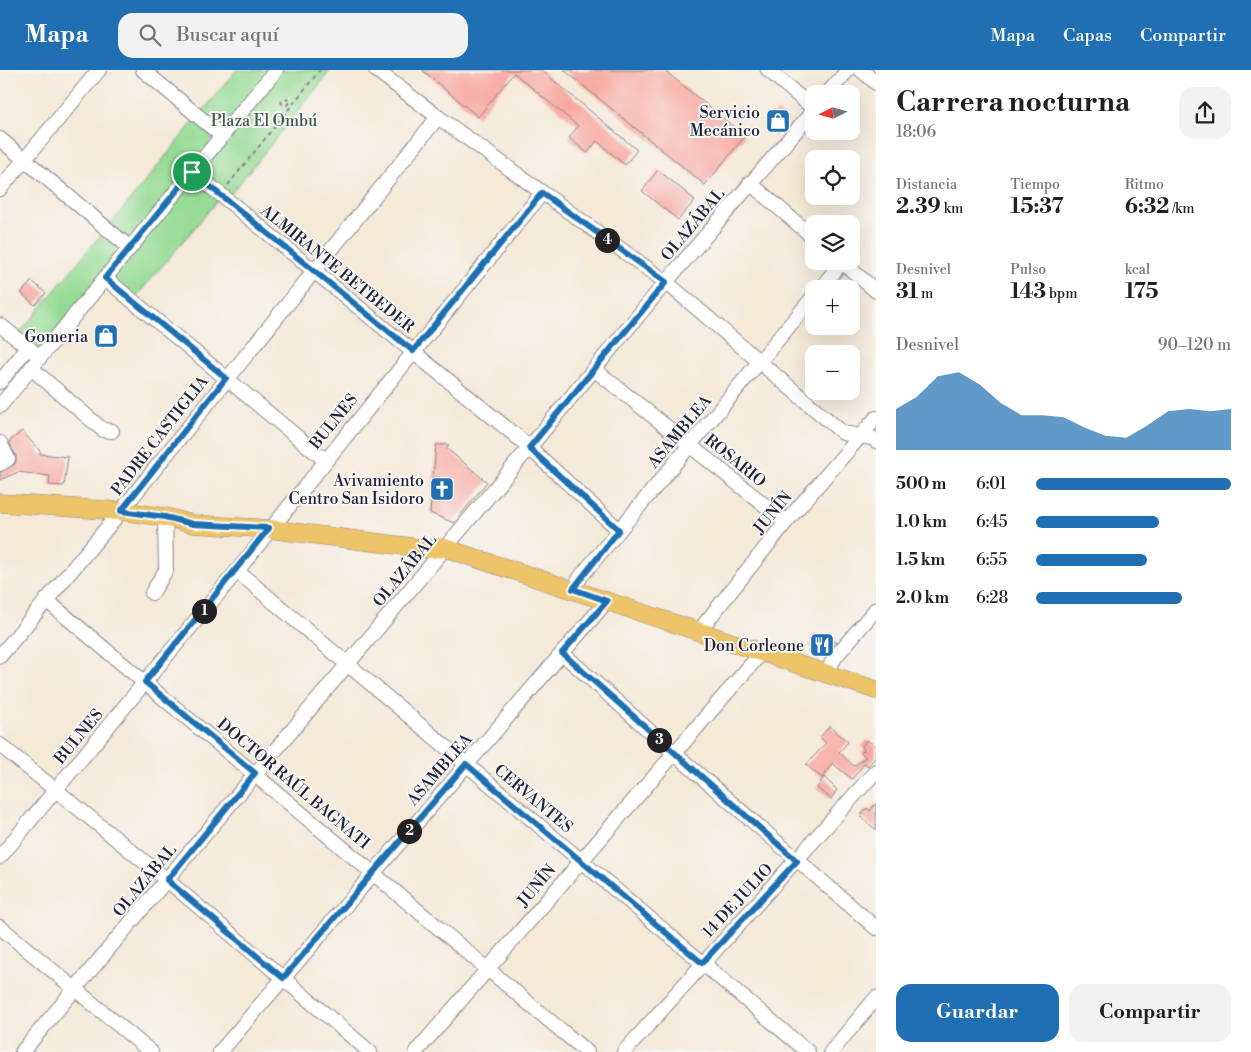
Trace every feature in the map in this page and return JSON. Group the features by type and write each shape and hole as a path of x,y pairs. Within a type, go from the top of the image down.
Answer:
{"main road":[{"path":"1,502 121,511 165,517 193,524 274,524 428,549 445,548 876,690"}],"street":[{"path":"0,190 100,70"},
{"path":"143,70 222,136"},
{"path":"0,406 276,70"},
{"path":"376,70 438,118 666,282 843,433 876,441"},
{"path":"768,70 805,102"},
{"path":"836,85 848,70"},
{"path":"861,70 876,83"},
{"name":"PADRE CASTIGLIA","path":"0,656 121,511 226,378 438,118"},
{"name":"OLAZÁBAL","path":"22,1052 666,282 805,120"},
{"path":"0,139 130,248"},
{"name":"ALMIRANTE BETBEDER","path":"192,172 413,351 529,448 619,530"},
{"path":"750,183 805,230"},
{"name":"BULNES","path":"0,857 237,571 542,193"},
{"path":"827,280 835,270"},
{"path":"851,270 876,291"},
{"path":"105,278 325,460"},
{"name":"ASAMBLEA","path":"573,589 619,530 805,307"},
{"path":"0,325 28,348 35,363 103,430 112,431"},
{"path":"0,382 28,348"},
{"name":"ROSARIO","path":"594,370 786,522"},
{"name":"JUNÍN","path":"700,631 786,522 876,418"},
{"path":"0,443 8,459 0,464"},
{"path":"152,593 166,570 165,517"},
{"name":"CERVANTES","path":"237,571 808,1052"},
{"name":"DOCTOR RAÚL BAGNATI","path":"46,600 587,1052"},
{"name":"ASAMBLEA","path":"220,1052 607,601"},
{"path":"826,673 836,656 876,608"},
{"name":"JUNÍN","path":"416,1052 580,860 762,652"},
{"path":"562,653 797,861 876,928"},
{"path":"0,745 167,880 370,1052"},
{"name":"14 DE JULIO","path":"624,1052 876,771"},
{"path":"0,927 152,1052"},
{"path":"831,1052 876,998"}],"path":[{"path":"220,194 289,106 320,70"}],"green space":[{"path":"236,70 270,70 221,129 201,113"},
{"name":"Plaza El Ombú","path":"279,70 331,70 230,195 198,171"},
{"path":"194,121 214,138 129,242 109,226"},
{"path":"194,180 218,200 135,298 111,278"},
{"path":"103,232 123,249 40,350 19,334"}],"building":[{"path":"422,70 541,70 637,150 625,165 597,141 587,153 569,138 578,126 514,73 478,117"},
{"path":"564,70 664,70 745,136 705,185"},
{"name":"Servicio Mecánico","path":"777,111 788,120 779,132 767,123"},
{"path":"658,170 695,200 678,220 642,191"},
{"path":"32,281 46,293 35,305 21,293"},
{"path":"22,431 40,451 40,454 68,457 64,486 49,485 50,476 18,472 0,480 0,473 16,463 16,456 9,442"},
{"path":"436,445 449,445 446,448 487,482 454,523 430,513"},
{"name":"Don Corleone","path":"813,634 836,642 830,649 823,651 809,647"},
{"path":"830,726 848,742 839,752 854,766 866,757 861,753 864,750 862,746 867,740 876,747 876,757 868,766 865,763 852,779 832,763 822,778 806,765 826,743 820,737"},
{"path":"824,777 837,790 831,799 817,788"},
{"path":"876,803 876,830 860,816 867,808 870,811"}],"place":[{"name":"Servicio Mecánico","path":"778,121"},
{"name":"Gomeria","path":"106,336"},
{"name":"Avivamiento Centro San Isidoro","path":"442,489"},
{"name":"Don Corleone","path":"822,645"}],"route":[{"path":"192,172 413,351 542,193 666,282 529,448 619,530 582,575 573,589 607,601 562,653 797,861 702,963 466,764 283,978 167,880 255,773 145,682 237,571 269,528 193,524 165,517 121,511 226,378 105,278 192,172"}]}
